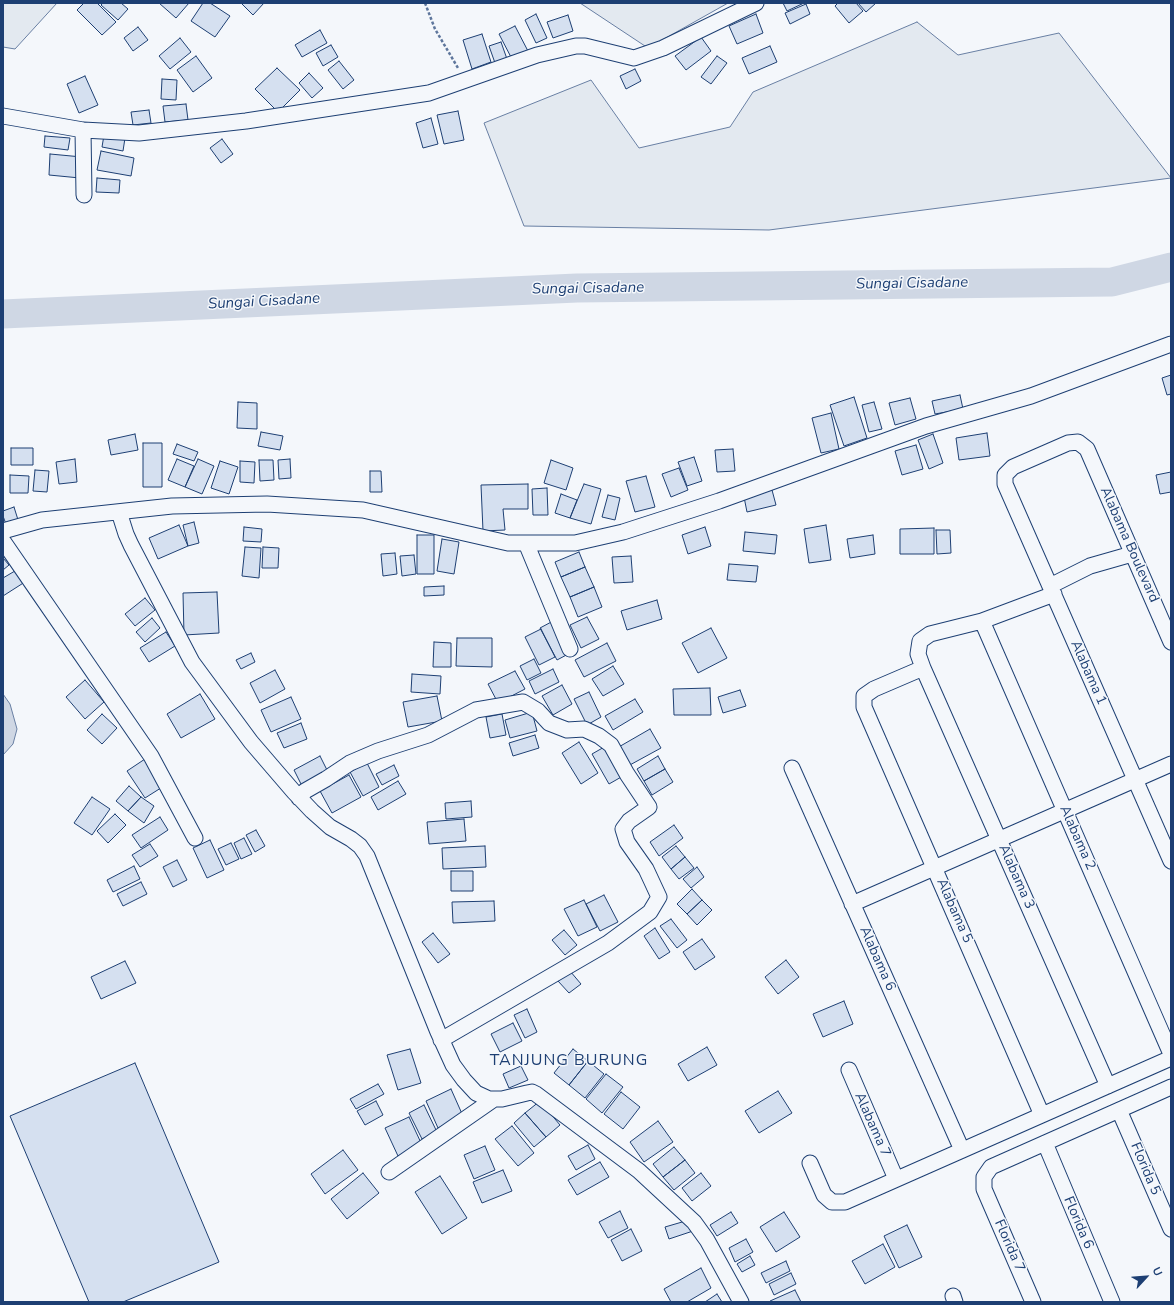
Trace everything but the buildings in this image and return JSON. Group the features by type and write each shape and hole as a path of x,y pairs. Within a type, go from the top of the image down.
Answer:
{"street":[{"path":"3,116 83,130 139,133 246,121 429,93 537,55 576,46 585,46 634,58 663,48 756,3"},
{"path":"83,130 84,195"},
{"path":"3,531 42,520 172,506 267,504 363,510 508,543 575,543 623,532 719,501 926,426 1031,396 1171,344"},
{"name":"Alabama Boulevard","path":"1005,484 1005,475 1013,467 1068,443 1078,442 1087,449 1171,642"},
{"name":"Alabama 1","path":"1005,484 1171,861"},
{"path":"119,512 126,534 192,662 251,742 299,798 330,827 360,846 367,856 442,1040 453,1065 464,1080 476,1093 489,1099 502,1099 532,1092 536,1094 639,1171 694,1222 707,1240 741,1302"},
{"path":"3,541 151,756 195,838"},
{"path":"526,543 570,649"},
{"name":"Alabama 3","path":"1108,1086 918,654 920,641 930,634 982,621 1052,590 1090,566 1132,554"},
{"name":"Alabama 2","path":"982,621 1171,1054"},
{"name":"Alabama 5","path":"923,668 874,689 864,696 864,707 1042,1115"},
{"path":"299,798 305,791 350,763 378,751 428,735 476,710 523,702 538,711 549,723 567,730 584,729 599,736 611,745 627,774 649,807 629,821 623,829 627,842 646,869 659,897 650,912 608,943 442,1040"},
{"path":"852,904 1171,764"},
{"name":"Alabama 6","path":"792,768 962,1150"},
{"path":"810,1163 824,1196 832,1202 844,1202 1171,1058"},
{"name":"Alabama 7","path":"849,1070 896,1179"},
{"path":"1045,1143 1171,1087"},
{"path":"389,1172 494,1099"},
{"name":"Florida 5","path":"1120,1110 1171,1229"},
{"name":"Florida 7","path":"1033,1302 984,1190 984,1177 991,1167 1045,1143"},
{"name":"Florida 6","path":"1045,1143 1112,1302"}],"path":[{"path":"425,3 435,29 465,80"}],"shaded area":[{"path":"3,3 57,3 15,49 3,47"},
{"path":"580,3 728,3 648,48"},
{"path":"917,22 958,55 1059,33 1171,178 769,230 524,226 484,123 591,80 639,148 730,127 753,92"},
{"path":"3,694 10,704 17,729 13,744 3,755"}],"waterway":[{"name":"Sungai Cisadane","path":"3,314 577,288 1112,282 1171,267"}],"district":[{"name":"TANJUNG BURUNG","path":"569,1061"}]}
